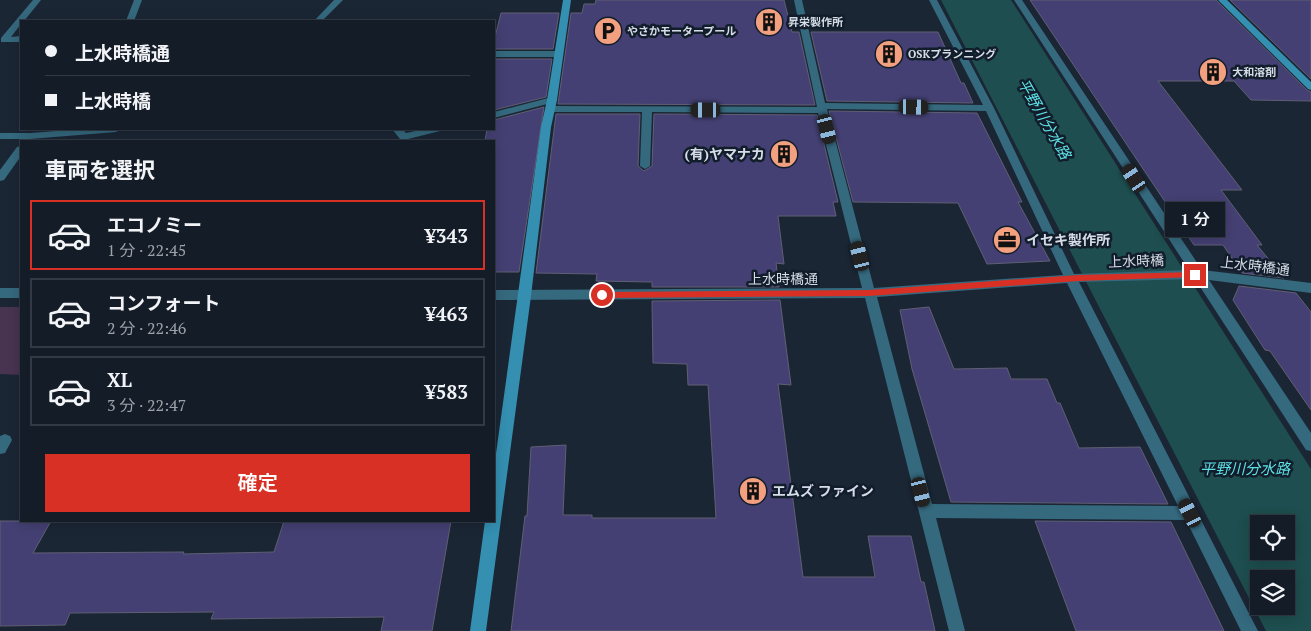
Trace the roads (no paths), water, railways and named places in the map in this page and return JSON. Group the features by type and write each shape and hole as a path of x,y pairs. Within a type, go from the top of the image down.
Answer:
{"street":[{"path":"20,20 37,0"},
{"path":"130,20 138,0"},
{"path":"319,20 339,0"},
{"path":"495,513 546,126 567,0"},
{"path":"798,0 822,108 957,631"},
{"path":"934,0 1250,631"},
{"path":"1018,0 1196,274 1311,445"},
{"path":"1222,0 1311,87"},
{"path":"20,21 4,40 20,39"},
{"path":"495,54 559,54"},
{"path":"495,115 551,104 647,109 989,108"},
{"path":"645,166 647,109"},
{"path":"0,136 28,139 107,130"},
{"path":"398,130 404,137 433,130"},
{"path":"0,178 20,150"},
{"name":"上水時橋","path":"1075,279 1196,274"},
{"name":"上水時橋通","path":"1196,274 1311,288"},
{"name":"上水時橋通","path":"495,296 869,293 1075,279"},
{"path":"0,293 20,293"},
{"path":"926,510 1190,513"},
{"path":"478,631 494,522"}],"water":[{"name":"平野川分水路","path":"941,0 1011,0 1311,469 1311,631 1266,631 1258,615 1295,615 1295,570 1250,570 1250,600"}],"place":[{"name":"昇栄製作所","path":"769,22"},
{"name":"やさかモータープール","path":"608,31"},
{"name":"OSKプランニング","path":"889,54"},
{"name":"大和溶剤","path":"1213,72"},
{"name":"(有)ヤマナカ","path":"784,154"},
{"name":"イセキ製作所","path":"1007,240"},
{"name":"エムズ ファイン","path":"753,491"}]}
